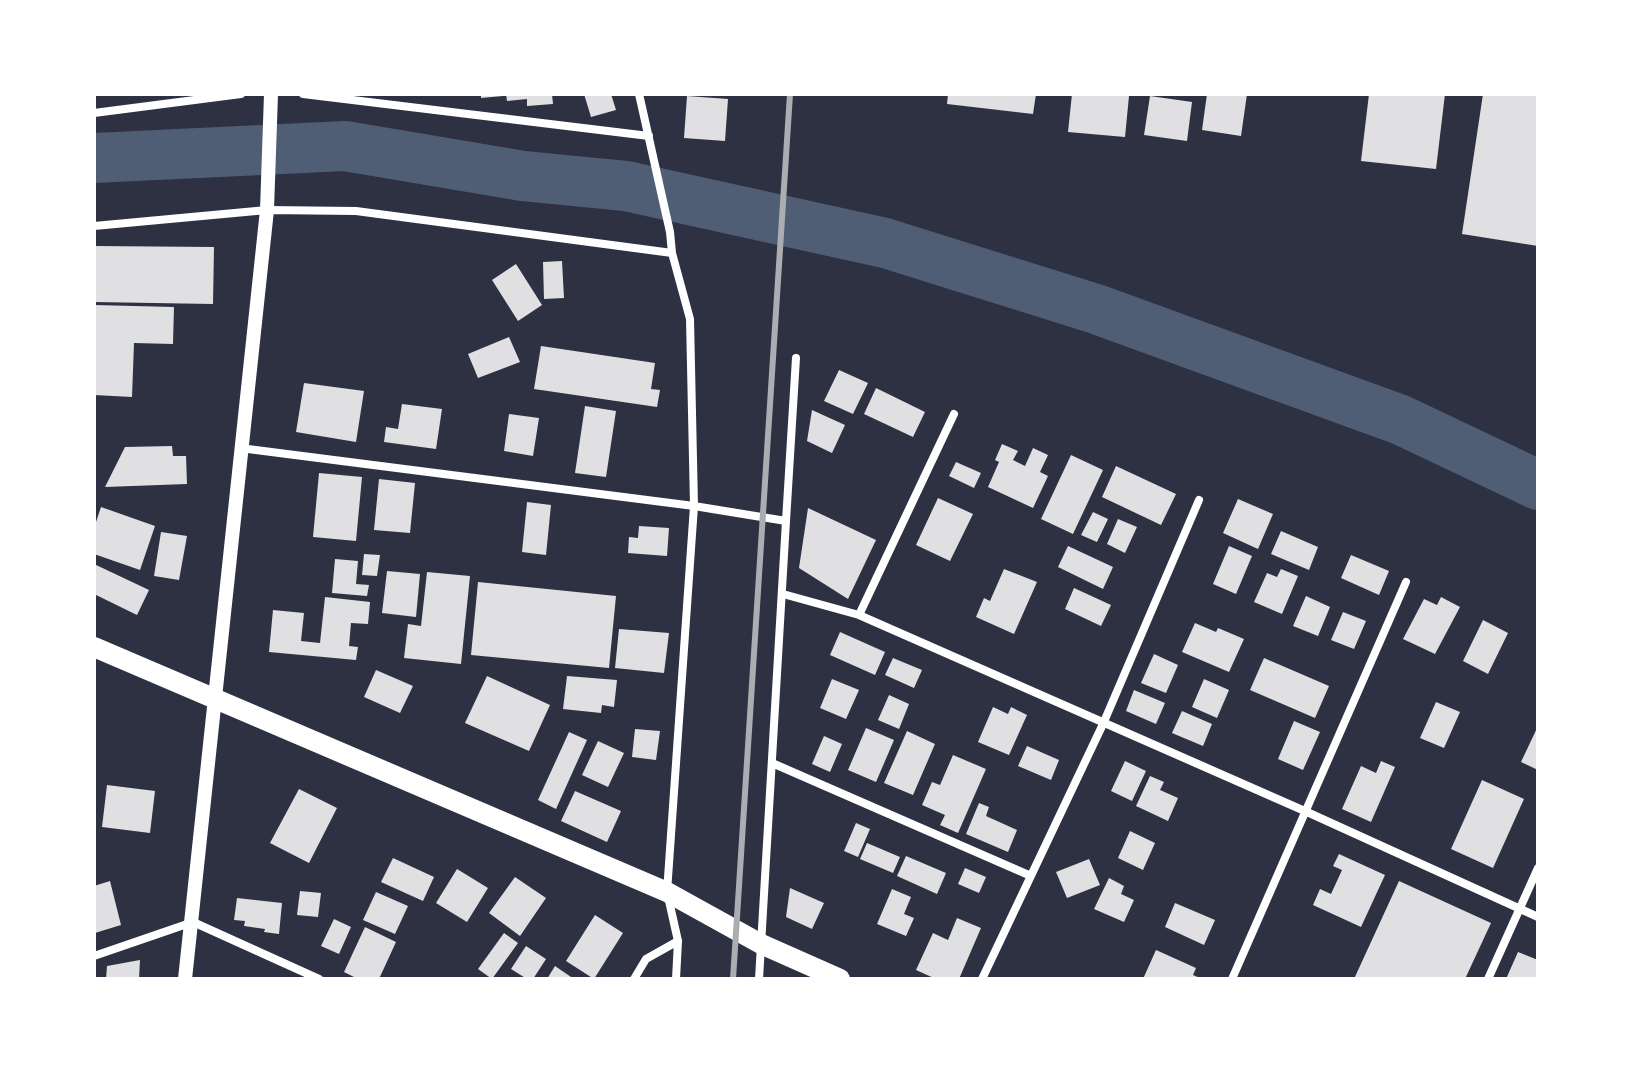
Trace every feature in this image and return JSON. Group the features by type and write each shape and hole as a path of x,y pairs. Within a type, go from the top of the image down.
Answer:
{"main road":[{"path":"94,647 667,892 761,944 840,979"}],"street":[{"path":"94,113 241,94"},
{"path":"303,94 649,136"},
{"path":"639,94 672,253 690,319 694,506 667,892 678,941 676,979"},
{"path":"185,979 267,210 271,101"},
{"path":"94,226 267,210 356,211 672,253"},
{"path":"759,979 796,358"},
{"path":"859,615 954,414"},
{"path":"240,448 694,506 786,521"},
{"path":"982,979 1103,724 1199,500"},
{"path":"1232,979 1406,582"},
{"path":"783,594 859,615 1538,917"},
{"path":"772,763 1031,876"},
{"path":"1488,979 1538,868"},
{"path":"94,956 193,922 319,979"},
{"path":"634,979 646,959 678,941"}],"building":[{"path":"481,94 503,94 503,96 481,98"},
{"path":"506,94 552,94 553,104 527,106 527,99 507,101"},
{"path":"584,94 611,94 616,110 591,117"},
{"path":"948,94 1036,94 1033,114 947,104"},
{"path":"1072,94 1129,96 1125,137 1068,132"},
{"path":"1207,94 1247,94 1241,136 1202,130"},
{"path":"1369,94 1445,94 1436,169 1361,161"},
{"path":"1483,94 1538,94 1538,246 1462,234"},
{"path":"687,96 728,99 725,141 684,138"},
{"path":"1150,96 1192,102 1187,141 1144,135"},
{"path":"94,246 214,247 213,304 94,302"},
{"path":"562,261 564,298 544,299 543,262"},
{"path":"516,264 542,305 518,321 492,280"},
{"path":"94,305 174,307 173,344 134,343 132,397 94,395"},
{"path":"509,337 520,362 478,378 468,354"},
{"path":"541,346 655,363 651,389 660,390 657,407 534,389"},
{"path":"839,370 868,383 853,414 824,401"},
{"path":"304,383 364,391 356,442 296,432"},
{"path":"876,388 925,412 913,437 864,414"},
{"path":"402,404 442,409 436,449 384,442 386,427 398,429"},
{"path":"585,406 616,411 606,477 575,473"},
{"path":"812,410 845,425 832,453 807,441"},
{"path":"509,414 539,418 533,456 504,451"},
{"path":"1002,444 1018,451 1013,460 1025,466 1033,448 1048,455 1040,472 1048,476 1033,508 988,487 999,462 995,460"},
{"path":"172,446 173,456 186,456 187,484 105,487 125,447"},
{"path":"1071,455 1103,470 1073,534 1041,519"},
{"path":"956,462 981,473 974,488 949,476"},
{"path":"1116,466 1176,494 1161,525 1102,497"},
{"path":"319,473 362,477 356,541 313,537"},
{"path":"379,479 415,483 410,533 374,530"},
{"path":"938,498 973,514 950,561 916,545"},
{"path":"1238,499 1273,514 1258,549 1223,533"},
{"path":"527,502 551,505 546,555 522,552"},
{"path":"101,507 155,526 140,570 94,554 94,528"},
{"path":"808,508 876,540 848,599 799,568"},
{"path":"1093,512 1108,519 1097,542 1081,535"},
{"path":"1118,519 1137,527 1125,553 1107,544"},
{"path":"639,526 669,528 667,556 628,553 629,537 638,538"},
{"path":"1281,531 1318,547 1309,570 1271,554"},
{"path":"161,532 187,536 179,580 154,576"},
{"path":"1068,546 1113,567 1103,589 1058,567"},
{"path":"1229,546 1252,556 1236,594 1213,584"},
{"path":"364,554 380,555 377,576 362,575"},
{"path":"1351,555 1389,571 1379,595 1341,578"},
{"path":"335,559 358,561 356,584 369,585 367,596 332,593"},
{"path":"94,564 149,590 137,615 94,594"},
{"path":"1004,569 1037,582 1014,634 976,617 984,598 990,601"},
{"path":"1281,569 1298,576 1282,614 1254,602 1267,573 1277,577"},
{"path":"387,571 420,574 416,617 382,613"},
{"path":"427,572 470,576 461,664 404,658 408,624 421,626"},
{"path":"478,582 616,596 609,668 471,655"},
{"path":"1074,588 1111,605 1101,626 1065,609"},
{"path":"1306,596 1330,607 1318,636 1293,626"},
{"path":"325,597 370,602 368,624 351,623 349,646 358,647 356,660 269,652 273,610 304,613 301,641 320,643"},
{"path":"1441,597 1460,607 1435,654 1403,639 1424,599 1437,605"},
{"path":"1343,612 1366,621 1354,649 1331,640"},
{"path":"1483,620 1508,633 1488,674 1463,661"},
{"path":"1195,623 1244,639 1229,672 1182,652"},
{"path":"619,629 669,633 664,673 615,668"},
{"path":"840,632 885,652 875,675 830,655"},
{"path":"1154,654 1178,665 1166,693 1141,683"},
{"path":"893,658 922,670 914,688 885,675"},
{"path":"1264,658 1329,686 1315,718 1250,690"},
{"path":"376,670 413,686 400,713 364,697"},
{"path":"487,676 550,705 529,751 465,723"},
{"path":"567,676 617,680 614,707 602,705 601,713 563,709"},
{"path":"832,679 859,690 846,719 820,708"},
{"path":"1204,679 1229,690 1217,718 1192,707"},
{"path":"1134,690 1165,703 1156,724 1126,711"},
{"path":"889,695 909,704 899,729 878,720"},
{"path":"1436,702 1460,712 1444,748 1420,738"},
{"path":"993,707 1008,714 1011,707 1027,715 1009,755 978,742"},
{"path":"1182,711 1212,724 1203,746 1172,733"},
{"path":"1294,721 1320,732 1303,770 1278,759"},
{"path":"1538,726 1538,770 1521,762"},
{"path":"866,728 894,740 876,782 848,770"},
{"path":"635,729 660,731 656,760 632,757"},
{"path":"907,731 935,744 913,795 884,783"},
{"path":"569,732 587,740 556,809 538,800"},
{"path":"824,736 842,744 830,772 812,764"},
{"path":"598,741 624,753 608,787 582,775"},
{"path":"1027,746 1059,760 1051,780 1018,766"},
{"path":"953,755 986,769 958,833 940,825 945,815 922,805 932,782 940,785"},
{"path":"1125,761 1146,771 1132,801 1111,791"},
{"path":"1381,761 1395,767 1371,822 1342,809 1361,766 1376,773"},
{"path":"1150,776 1164,782 1160,790 1178,798 1168,821 1136,806"},
{"path":"1482,780 1524,799 1493,868 1451,849"},
{"path":"107,785 155,791 150,833 102,827"},
{"path":"299,789 337,808 309,863 270,843"},
{"path":"575,791 621,811 607,842 561,821"},
{"path":"979,803 989,807 986,816 1017,830 1008,852 966,834"},
{"path":"856,823 870,829 858,857 844,851"},
{"path":"1130,831 1155,843 1143,870 1118,858"},
{"path":"867,843 900,857 893,873 860,859"},
{"path":"1339,854 1385,875 1361,927 1313,905 1320,889 1331,894 1342,870 1333,866"},
{"path":"906,856 946,873 937,894 897,876"},
{"path":"393,858 434,877 423,901 381,882"},
{"path":"1089,859 1100,885 1067,898 1056,872"},
{"path":"965,868 986,877 979,893 958,884"},
{"path":"457,869 488,888 467,922 436,903"},
{"path":"515,877 546,898 520,936 489,913"},
{"path":"1109,878 1124,886 1121,894 1134,900 1124,922 1094,909"},
{"path":"110,881 121,925 95,933 94,886"},
{"path":"1399,881 1491,923 1465,979 1354,979"},
{"path":"790,888 824,903 812,929 786,917"},
{"path":"892,889 911,897 904,914 914,918 906,936 877,924"},
{"path":"300,891 321,893 318,917 297,915"},
{"path":"376,892 408,906 395,934 363,920"},
{"path":"237,898 282,903 279,934 244,926 245,921 234,920"},
{"path":"1175,903 1215,920 1204,945 1165,927"},
{"path":"595,915 623,933 594,979 566,961"},
{"path":"957,918 981,928 959,979 936,979 916,970 933,933 948,940"},
{"path":"334,919 351,927 339,954 321,946"},
{"path":"365,927 396,942 379,979 358,979 344,972"},
{"path":"504,933 518,943 492,979 478,969"},
{"path":"526,946 546,959 533,979 527,979 511,969"},
{"path":"1156,950 1196,968 1193,975 1202,979 1143,979"},
{"path":"1518,952 1538,960 1538,979 1506,979"},
{"path":"140,960 139,979 106,979 107,966"},
{"path":"555,966 574,979 547,979"}],"waterway":[{"path":"94,158 345,146 523,176 626,186 885,243 1096,309 1401,420 1538,485"}],"railway":[{"path":"733,979 790,94"}]}
